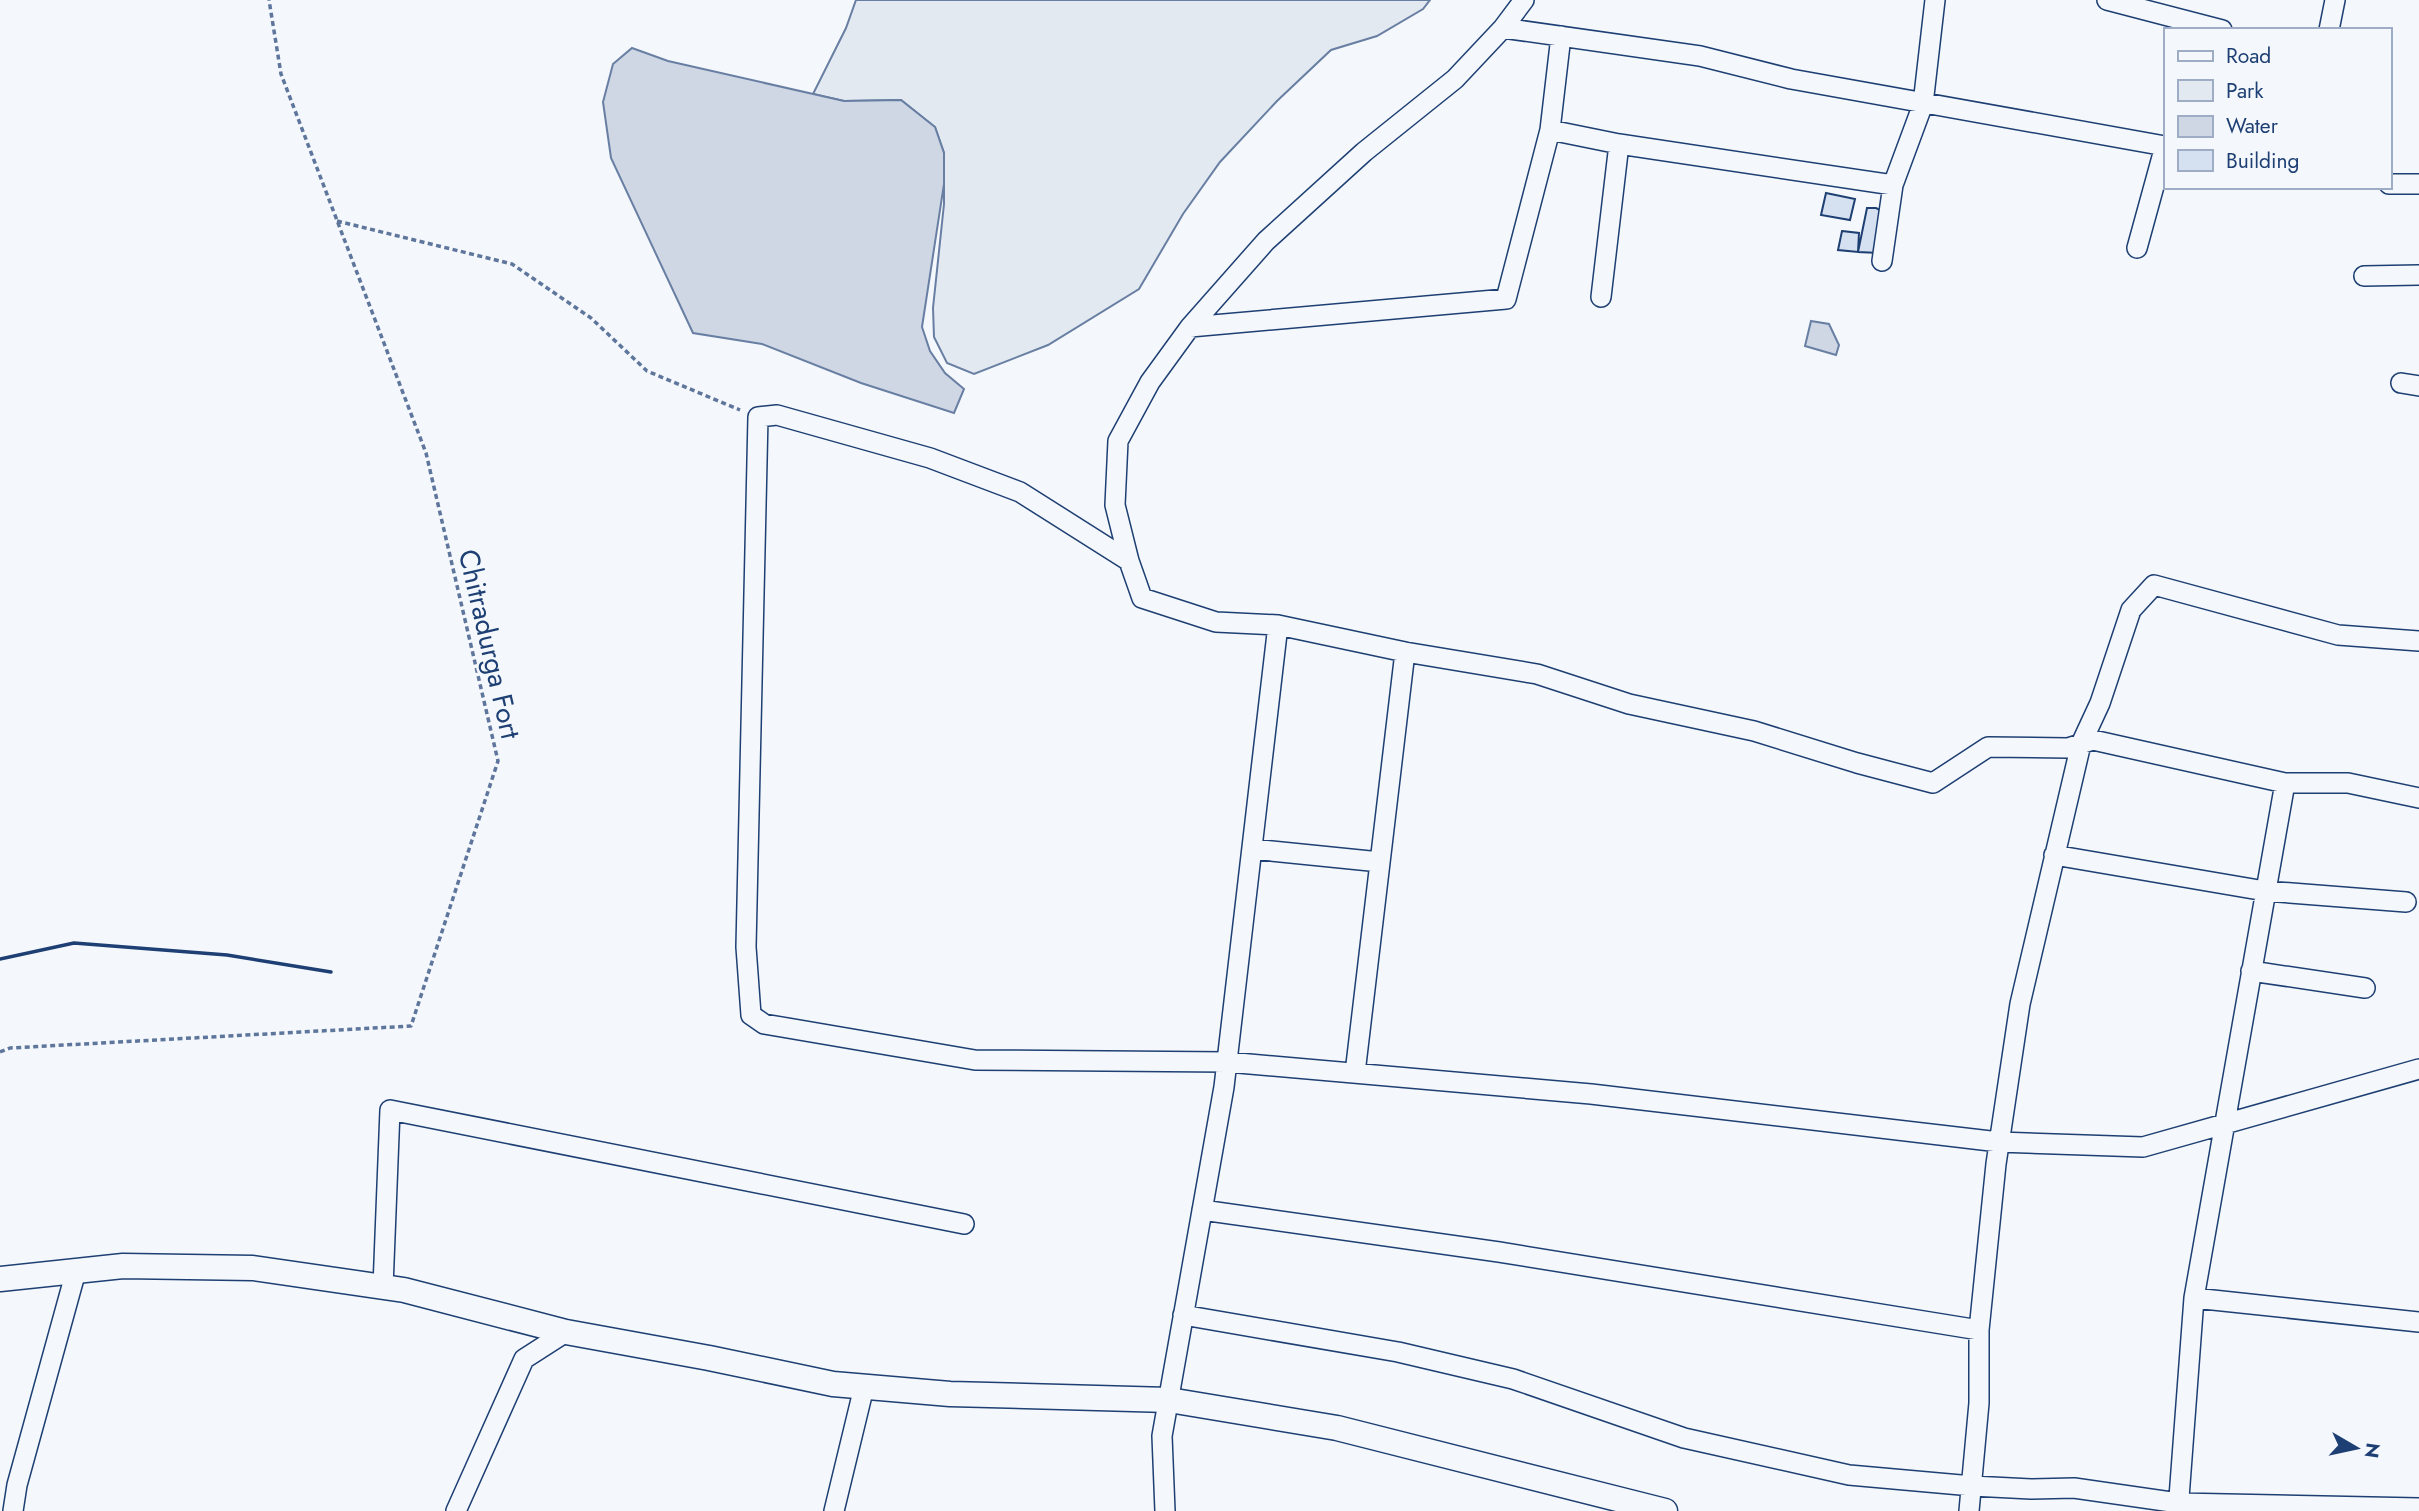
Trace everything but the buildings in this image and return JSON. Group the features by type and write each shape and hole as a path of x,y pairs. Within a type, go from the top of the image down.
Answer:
{"street":[{"path":"1524,0 1503,29 1455,79 1364,152 1266,241 1190,327 1150,382 1118,441 1115,505 1129,561 1142,598 1216,622 1278,625 1405,652 1537,674 1629,704 1755,731 1857,763 1933,783 1988,747 2068,748 2093,740 2285,782 2348,783 2419,798"},
{"path":"1882,261 1893,185 1923,104 1935,0"},
{"path":"2107,0 2214,28"},
{"path":"2329,28 2335,0"},
{"path":"1503,29 1700,57 1791,79 2164,146"},
{"path":"1190,327 1506,299 1550,130 1561,36"},
{"path":"1550,130 1619,144 1893,185"},
{"path":"1601,297 1619,144"},
{"path":"2137,248 2164,150"},
{"path":"2391,184 2419,184"},
{"path":"2364,276 2419,275"},
{"path":"1129,561 1020,492 930,458 777,415 758,417 746,947 751,1015 764,1024 975,1060 1227,1062 1591,1094 1999,1142 2143,1147 2419,1069"},
{"path":"1969,1511 1979,1403 1979,1330 1999,1142 2020,1004 2081,744 2100,704 2131,610 2154,585 2338,635 2419,641"},
{"path":"1165,1511 1161,1436 1227,1062 1278,625"},
{"path":"1355,1073 1405,652"},
{"path":"2178,1506 2194,1298 2285,782"},
{"path":"1252,849 1380,862"},
{"path":"2054,855 2265,891 2406,902"},
{"path":"2251,971 2365,988"},
{"path":"383,1287 390,1110 964,1224"},
{"path":"1202,1210 1499,1252 1979,1330"},
{"path":"0,1279 123,1266 253,1268 404,1290 566,1332 833,1384 950,1394 1169,1400 1337,1427 1665,1511"},
{"path":"13,1511 17,1485 76,1271"},
{"path":"2194,1298 2419,1322"},
{"path":"1183,1315 1398,1352 1513,1379 1684,1438 1849,1475 1972,1486 2074,1488 2178,1503 2178,1506 2419,1508"},
{"path":"456,1511 524,1359 566,1332"},
{"path":"834,1511 864,1387"}],"path":[{"name":"Chitradurga Fort","path":"0,1052 10,1048 411,1026 498,761 426,453 281,74 269,0"},
{"path":"337,221 512,264 591,318 647,371 758,417"}],"green space":[{"path":"856,0 1430,0 1423,9 1377,36 1331,50 1277,101 1220,162 1183,214 1139,289 1048,345 974,374 947,363 934,337 933,308 944,204 944,153 935,127 901,100 844,101 813,94 846,28"}],"water":[{"path":"632,48 668,61 844,101 901,100 935,127 944,153 944,184 922,327 930,351 945,373 964,389 954,413 861,383 762,344 693,333 611,158 603,102 613,64"},
{"path":"1811,321 1829,324 1839,345 1836,355 1805,346"}],"wall":[{"path":"0,959 74,943 227,955 331,972"}]}
